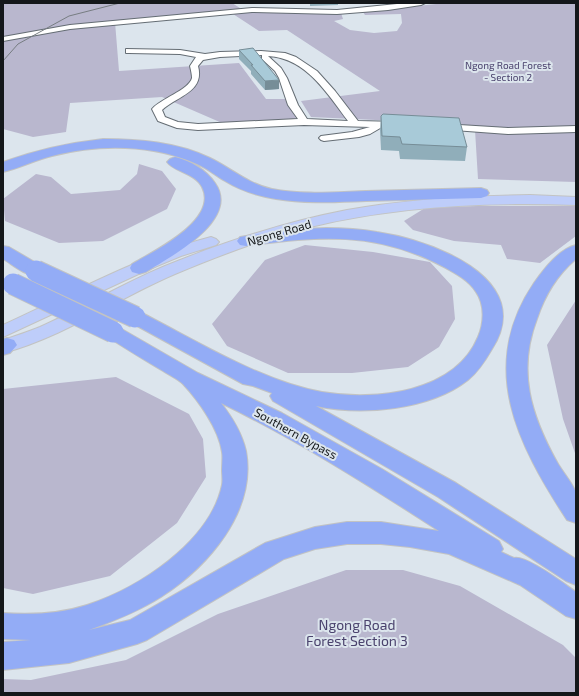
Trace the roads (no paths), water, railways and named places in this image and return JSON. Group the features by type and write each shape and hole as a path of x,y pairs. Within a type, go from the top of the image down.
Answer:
{"highway":[{"path":"3,167 17,161 63,148 122,144 147,146 180,152 203,161 240,183 261,191 281,195 327,198 481,193"},
{"path":"3,181 40,164 57,159 92,153 122,152 148,155 189,168 208,184 213,193 214,201 211,211 193,232 178,244 139,268"},
{"path":"239,372 310,396 333,401 385,401 413,396 448,383 464,373 483,349 490,336 494,318 485,291 472,277 446,260 427,250 373,236 338,232 301,233 246,241"},
{"path":"576,250 561,262 543,282 530,308 518,342 516,366 518,391 543,458 561,492 576,513"},
{"path":"3,251 36,271"},
{"name":"Southern Bypass","path":"3,258 36,271 135,316 239,372 447,490 576,573"},
{"name":"Southern Bypass","path":"8,282 113,332 190,378 274,419 373,476 467,534 576,607"},
{"path":"3,626 29,627 58,625 82,619 141,596 170,576 193,556 209,537 225,515 235,477 234,452 231,441 222,422 207,399 190,378"},
{"path":"3,656 69,649 137,631 275,551 315,538 347,533 381,533 410,536 453,544 528,576"}],"main road":[{"name":"Ngong Road","path":"4,343 139,268 176,253 300,216 380,201 481,193 576,193"},
{"name":"Ngong Road","path":"4,343 45,331 154,277 246,241 306,224 341,216 394,207 486,200 576,201"}],"street":[{"path":"299,3 301,12"},
{"path":"3,39 70,27 252,10 348,12 421,3"},
{"path":"129,51 188,52 204,56 270,53 294,58 305,65 323,83 355,123"},
{"path":"155,60 163,52"},
{"path":"204,56 197,61 194,66 196,79 192,86 163,103 157,109 161,119 177,125 198,127 304,122 406,125"},
{"path":"265,57 278,70 283,78 293,105 304,122"},
{"path":"324,138 368,132 381,124"},
{"path":"429,126 508,130 576,129"}],"tram line":[{"path":"3,61 18,44 69,16 120,3"}],"park label":[{"name":"Ngong Road Forest - Section 2","path":"508,70"},
{"name":"Ngong Road Forest Section 3","path":"357,632"}]}
